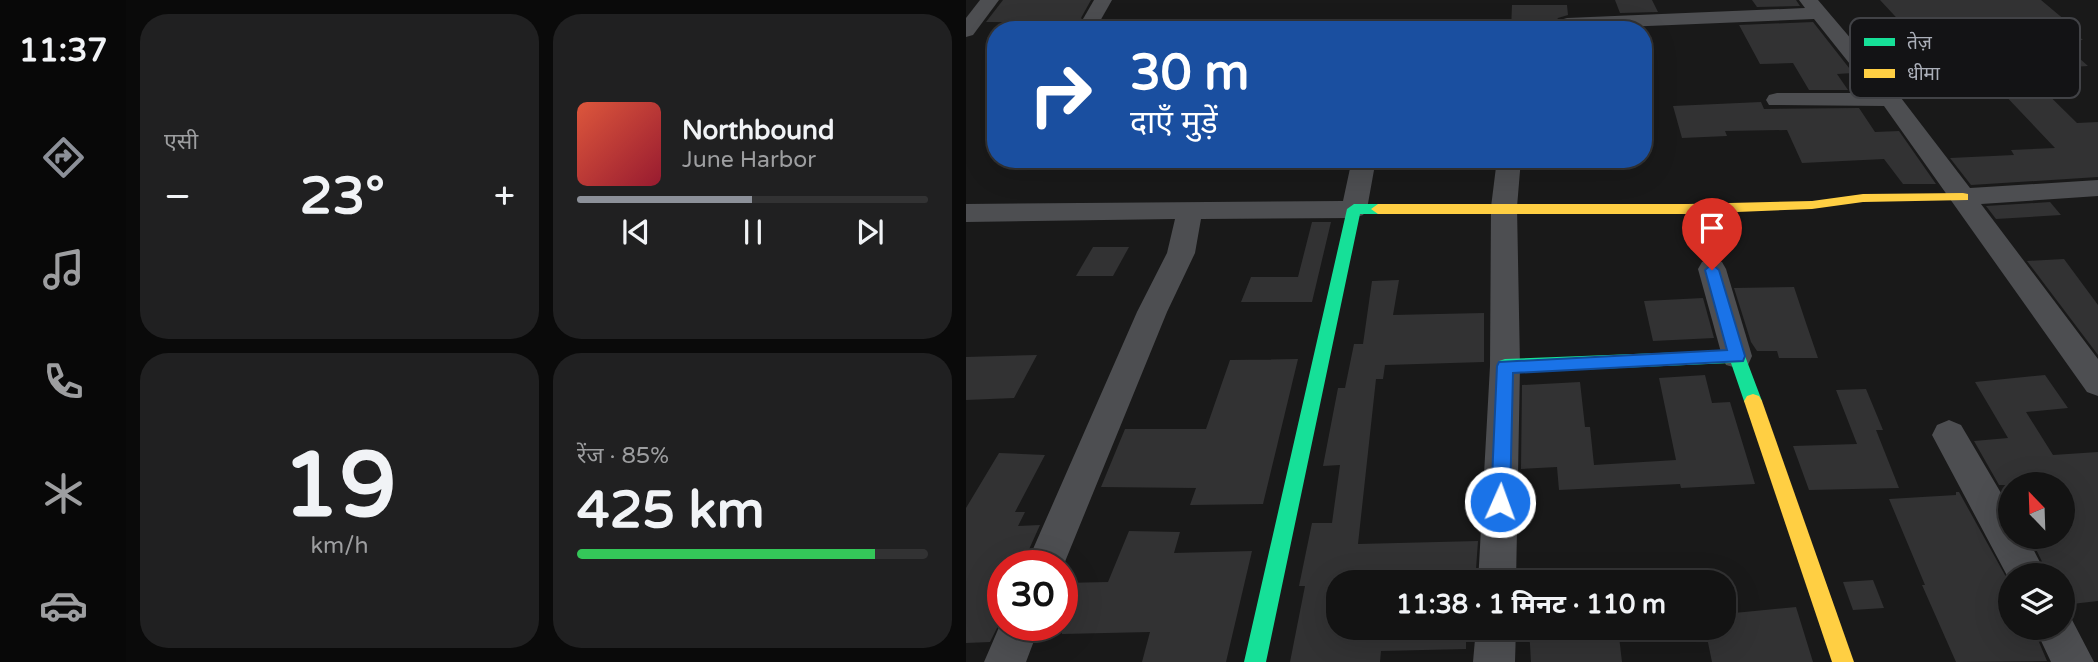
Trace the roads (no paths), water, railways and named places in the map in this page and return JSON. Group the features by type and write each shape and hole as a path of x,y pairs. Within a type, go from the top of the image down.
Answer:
{"street":[{"path":"966,31 990,0"},
{"path":"1092,19 1103,0"},
{"path":"1565,21 1567,0"},
{"path":"1639,21 1813,7 1850,51"},
{"path":"1777,100 1890,99 2098,383"},
{"path":"1255,662 1362,168"},
{"path":"1497,570 1505,366 1504,207 1508,168"},
{"path":"966,213 1504,207 1688,209 1812,205 1863,198 1963,197 2098,188"},
{"path":"1051,550 1152,312 1181,253 1190,212"},
{"path":"1712,270 1737,356 1843,662"},
{"path":"1505,366 1737,356"},
{"path":"1949,435 2021,563"},
{"path":"1494,662 1495,640"},
{"path":"2061,640 2073,662"},
{"path":"1005,662 1014,641"}]}
